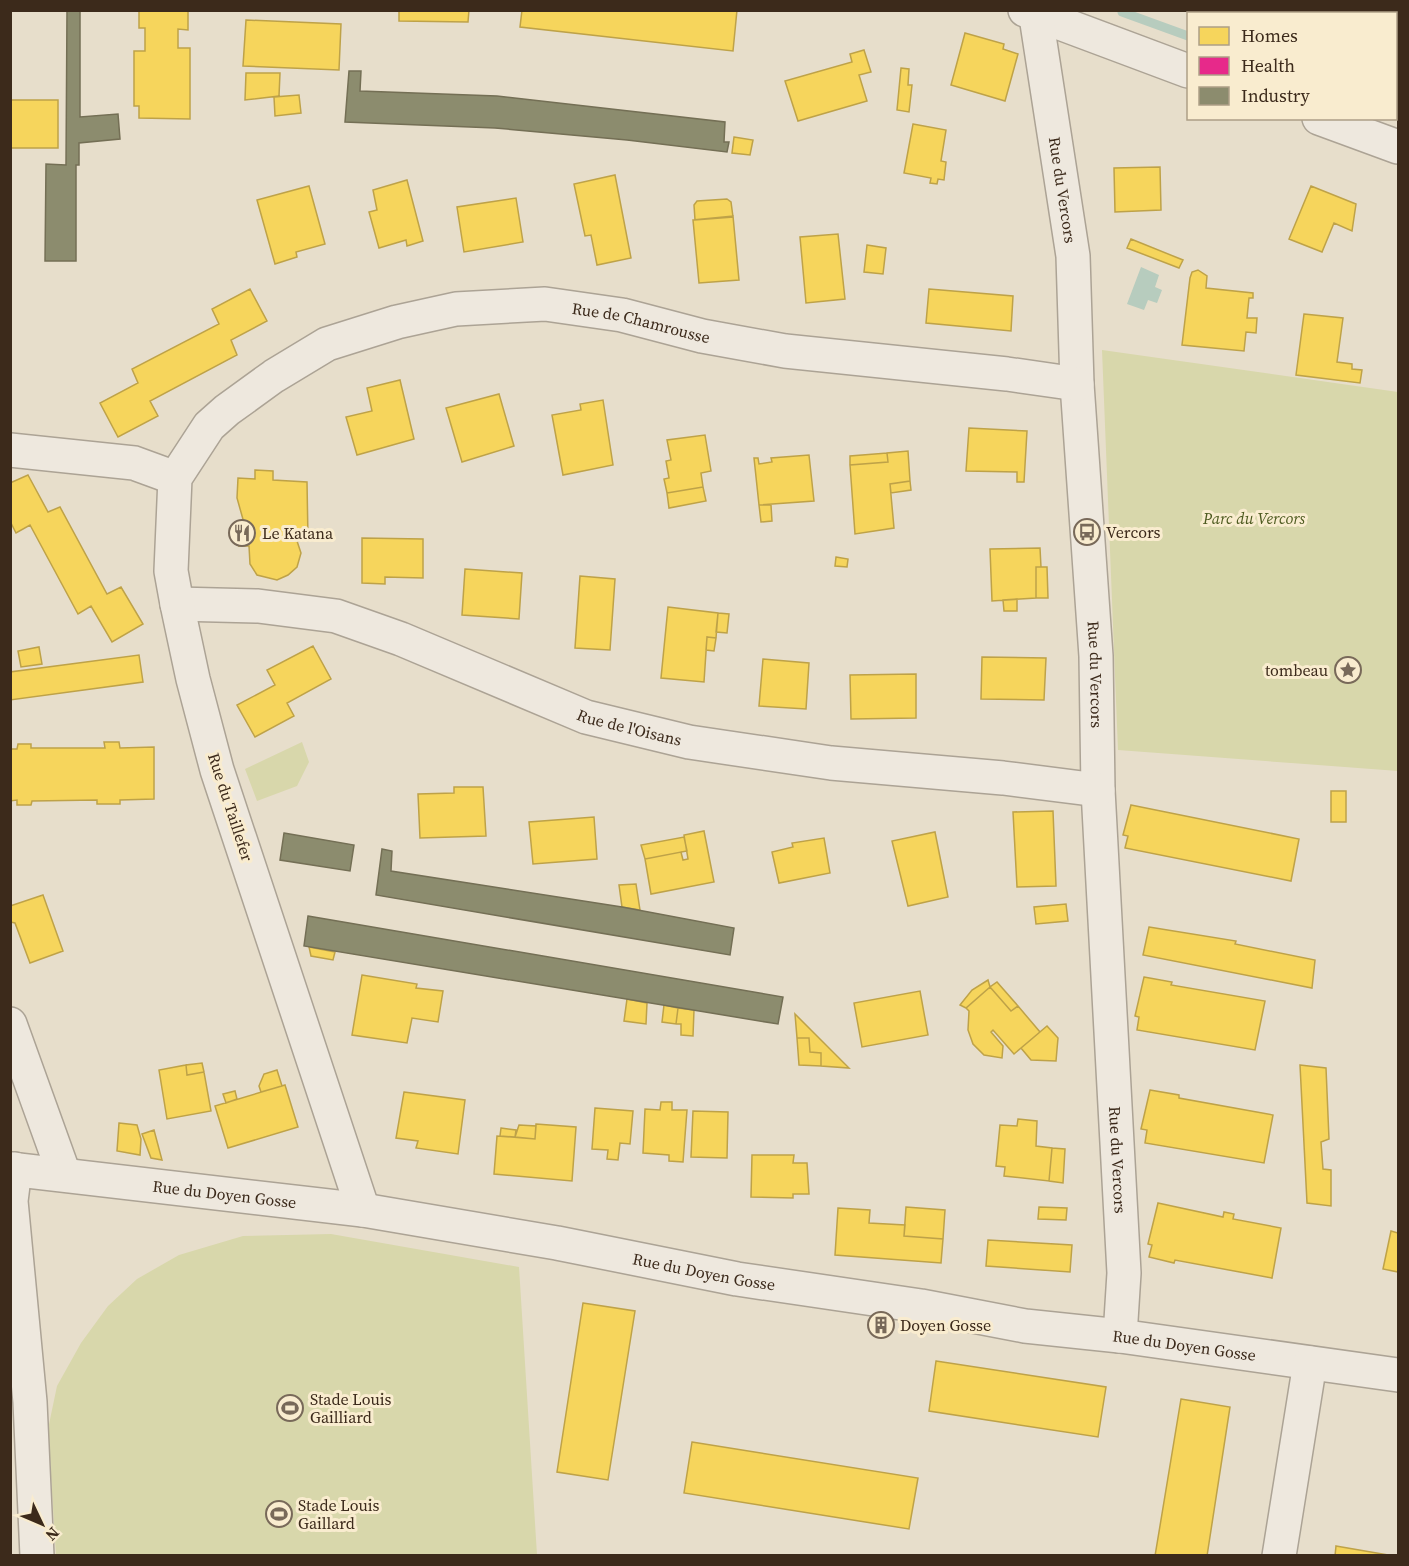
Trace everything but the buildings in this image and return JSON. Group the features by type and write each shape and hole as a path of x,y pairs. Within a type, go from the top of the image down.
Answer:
{"street":[{"path":"1032,12 1187,71"},
{"name":"Rue du Vercors","path":"1032,12 1073,256 1077,384 1096,656 1098,790 1124,1273 1120,1336"},
{"path":"1324,120 1398,147"},
{"name":"Rue de Chamrousse","path":"175,478 209,426 227,410 274,376 327,344 397,322 456,309 545,304 622,315 702,336 785,351 1007,374 1077,384"},
{"path":"10,450 134,463 175,478"},
{"name":"Rue du Taillefer","path":"175,478 171,571 193,679 217,770 363,1210"},
{"name":"Rue de l'Oisans","path":"177,604 258,606 336,616 401,639 586,717 689,742 831,763 1003,777 1098,790"},
{"path":"10,1024 64,1174"},
{"path":"13,1169 11,1201 30,1402 37,1556"},
{"name":"Rue du Doyen Gosse","path":"13,1169 363,1210 557,1243 737,1279 921,1306 1025,1326 1120,1336 1398,1375"},
{"path":"1279,1556 1310,1363"}],"green space":[{"name":"Parc du Vercors","path":"1102,350 1398,392 1398,771 1118,750"},
{"path":"302,742 309,762 297,786 257,801 245,769"},
{"name":"Stade Louis Gailliard","path":"331,1234 519,1267 537,1555 56,1555 48,1429 57,1386 81,1343 108,1306 137,1279 179,1255 243,1236"}],"shaded area":[{"path":"1141,267 1159,275 1155,287 1162,290 1157,303 1148,300 1144,310 1127,304"}],"waterway":[{"path":"1122,12 1187,36"}],"place":[{"name":"Vercors","path":"1087,532"},
{"name":"Le Katana","path":"242,533"},
{"name":"tombeau","path":"1348,670"},
{"name":"Doyen Gosse","path":"881,1325"},
{"name":"Stade Louis Gailliard","path":"290,1408"},
{"name":"Stade Louis Gaillard","path":"279,1514"}]}
